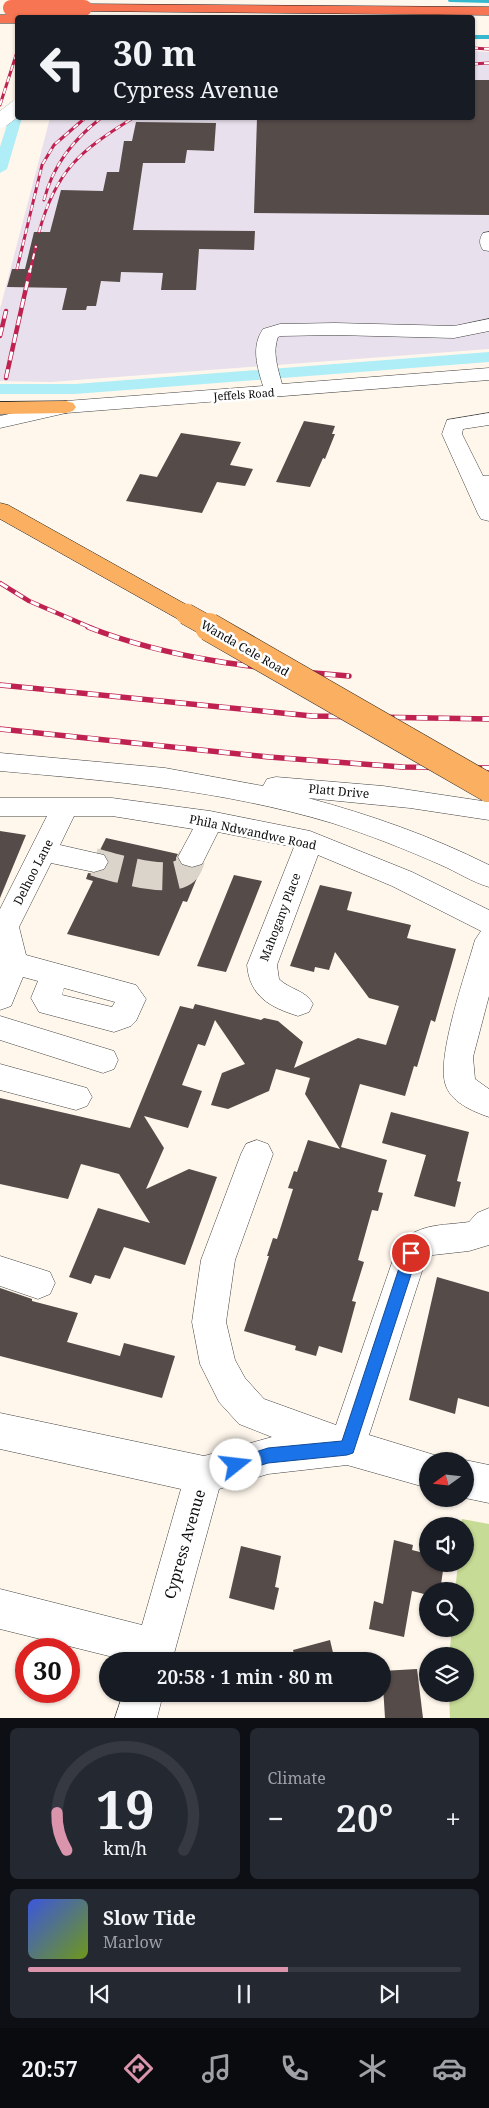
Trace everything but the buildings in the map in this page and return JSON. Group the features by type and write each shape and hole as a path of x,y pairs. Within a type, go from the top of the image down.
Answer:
{"highway":[{"path":"7,15 84,8 489,11"},
{"path":"475,24 489,24"}],"main road":[{"path":"0,408 66,407"},
{"name":"Wanda Cele Road","path":"0,510 186,614 489,788"}],"street":[{"path":"62,15 66,0"},
{"path":"0,121 15,109"},
{"path":"489,237 489,246"},
{"path":"274,391 266,360 266,339 270,333 280,330 335,329 454,332 489,325"},
{"name":"Jeffels Road","path":"0,422 66,407 489,374"},
{"path":"489,419 454,424 452,434 482,483 489,514"},
{"path":"0,762 188,781 292,802 349,819 463,864 489,877"},
{"name":"Platt Drive","path":"188,781 329,790 449,803 489,811"},
{"name":"Phila Ndwandwe Road","path":"0,807 112,807 210,821 310,841 402,879 489,923"},
{"name":"Delhoo Lane","path":"3,932 66,807"},
{"path":"192,857 210,821"},
{"name":"Mahogany Place","path":"298,1004 268,990 262,978 262,965 310,841"},
{"path":"44,851 94,862"},
{"path":"463,864 489,856"},
{"path":"0,998 13,964 3,932"},
{"path":"489,940 458,1057 460,1083 466,1091 489,1104"},
{"path":"13,964 55,974"},
{"path":"0,1028 103,1060"},
{"path":"0,1077 76,1096"},
{"path":"256,1154 218,1260 209,1322 218,1364 232,1390 252,1412 347,1448 419,1468"},
{"path":"347,1448 411,1253 424,1243 473,1236 487,1228 489,1223"},
{"path":"0,1271 38,1283"},
{"path":"0,1431 204,1475"},
{"name":"Cypress Avenue","path":"155,1652 204,1475 268,1456 347,1448"},
{"path":"474,1481 489,1484"},
{"path":"0,1609 144,1652"},
{"path":"136,1718 141,1702"}],"shaded area":[{"path":"475,51 489,52 489,349 51,382 0,381 0,309 49,120 475,120"}],"green space":[{"path":"474,1521 489,1524 489,1718 450,1718 449,1702 474,1702 474,1647 450,1647 451,1637 474,1637 474,1582 456,1582 457,1572 474,1572"}],"waterway":[{"path":"450,0 489,1"},
{"path":"475,37 489,37"},
{"path":"0,169 15,119"},
{"path":"0,389 75,389 489,357"}],"tunnel":[{"path":"94,862 141,874 167,876 177,875 185,871 192,857"}],"railway":[{"path":"28,15 33,0"},
{"path":"475,48 489,49"},
{"path":"0,105 15,58"},
{"path":"475,64 489,63"},
{"path":"0,124 15,110"},
{"path":"17,269 42,165 54,145 83,120"},
{"path":"44,200 53,176 65,154 98,120"},
{"path":"39,232 53,193 72,164 98,141 130,120"},
{"path":"30,271 36,246"},
{"path":"6,378 30,270"},
{"path":"0,336 6,311"},
{"path":"0,583 29,601 92,628"},
{"path":"88,627 152,648 184,655 250,666 349,676"},
{"path":"0,685 312,716 489,719"},
{"path":"0,729 269,757 402,767 489,768"}],"route":[{"path":"236,1465 268,1456 347,1448 411,1253"}]}
